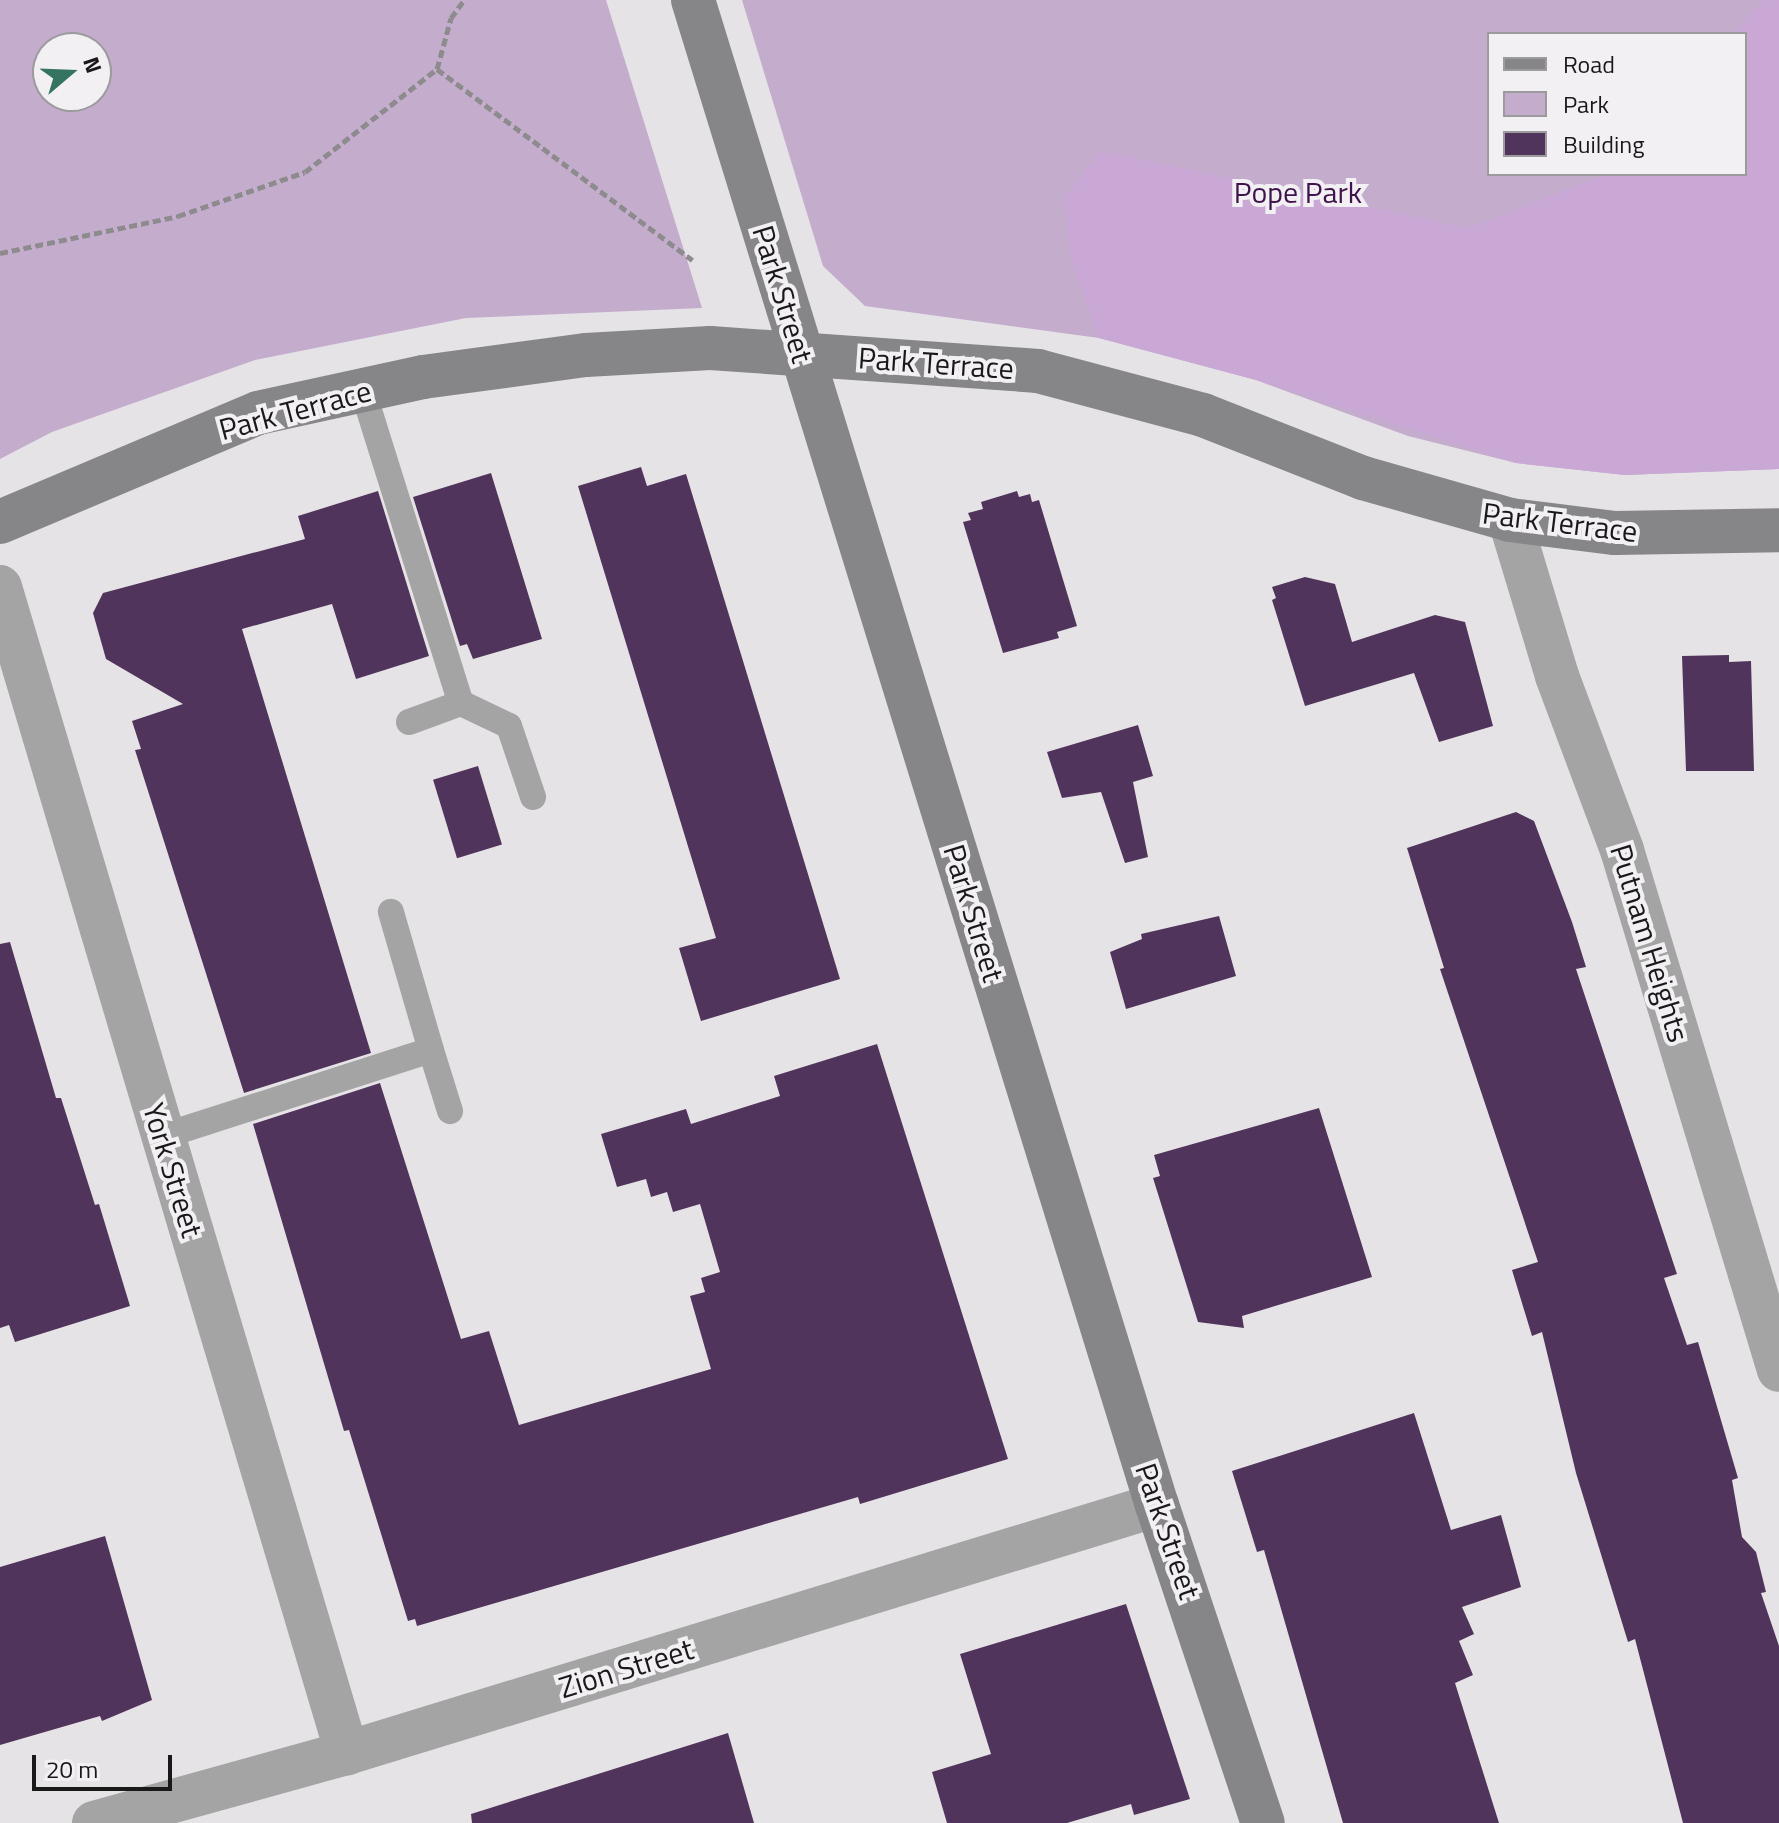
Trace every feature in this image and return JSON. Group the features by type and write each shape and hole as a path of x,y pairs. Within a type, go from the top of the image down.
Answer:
{"main road":[{"name":"Park Street","path":"693,0 1157,1505 1263,1823"},
{"name":"Park Terrace","path":"0,522 258,413 363,391 586,355 710,348 971,363 1117,389 1203,415 1389,487 1510,520 1615,533 1779,530"}],"street":[{"name":"Putnam Heights","path":"1510,520 1557,676 1622,850 1779,1370"},
{"name":"York Street","path":"0,587 347,1753"},
{"name":"Zion Street","path":"94,1823 347,1753 1157,1505"}],"lane":[{"path":"363,391 461,703"},
{"path":"409,722 461,703 509,726 533,797"},
{"path":"391,912 450,1111"},
{"path":"163,1136 431,1050"}],"path":[{"path":"0,253 178,216 305,172 437,69 451,18 464,0"},
{"path":"437,69 692,260"}],"green space":[{"path":"0,0 606,0 702,308 466,318 255,360 52,432 0,459"},
{"name":"Pope Park","path":"742,0 1779,0 1779,469 1625,475 1516,463 1408,436 1256,380 1099,338 865,306 823,266"}],"shaded area":[{"path":"1763,0 1779,0 1779,469 1625,475 1516,463 1256,380 1099,338 1071,260 1064,197 1101,151 1469,228 1601,176 1747,176 1747,32 1735,32"}],"building":[{"path":"641,467 647,486 686,474 840,979 701,1021 679,948 716,938 578,486"},
{"path":"491,473 542,639 473,659 467,644 460,646 413,497"},
{"path":"378,491 429,656 356,679 332,604 242,629 371,1053 244,1093 135,750 141,749 132,721 183,704 106,659 93,613 103,593 305,539 298,516"},
{"path":"1017,491 1019,497 1030,494 1032,502 1039,500 1077,626 1057,632 1059,638 1003,653 963,522 971,520 968,513 983,509 981,502"},
{"path":"1305,577 1335,584 1352,642 1435,615 1465,622 1493,726 1439,742 1414,673 1305,706 1272,600 1276,598 1272,587"},
{"path":"1729,655 1729,662 1751,661 1754,771 1686,771 1682,656"},
{"path":"1138,725 1153,776 1133,782 1148,857 1125,863 1101,792 1062,798 1047,752"},
{"path":"478,766 502,844 457,858 433,780"},
{"path":"1516,812 1534,821 1572,922 1586,967 1576,969 1677,1274 1664,1278 1687,1345 1698,1342 1738,1478 1732,1480 1742,1537 1756,1552 1766,1592 1761,1593 1779,1646 1779,1823 1683,1823 1635,1639 1628,1642 1576,1473 1542,1332 1532,1336 1512,1270 1538,1262 1440,969 1444,968 1407,848"},
{"path":"1219,916 1236,976 1126,1009 1110,952 1142,939 1141,934"},
{"path":"10,942 56,1098 61,1098 95,1205 99,1204 130,1306 15,1342 9,1325 0,1328 0,944"},
{"path":"877,1044 1008,1459 860,1504 858,1497 417,1626 415,1619 408,1621 349,1430 344,1431 253,1124 380,1083 461,1339 489,1331 519,1425 711,1369 690,1296 705,1292 701,1278 720,1272 700,1204 673,1212 667,1192 651,1197 646,1179 617,1187 601,1134 686,1109 691,1124 780,1096 774,1076"},
{"path":"1319,1108 1372,1277 1242,1316 1244,1328 1198,1322 1153,1178 1160,1176 1154,1155"},
{"path":"1414,1413 1451,1530 1501,1515 1521,1587 1462,1607 1474,1634 1459,1641 1473,1675 1455,1683 1499,1823 1343,1823 1264,1550 1257,1552 1232,1471"},
{"path":"105,1536 152,1700 102,1721 100,1716 0,1745 0,1567"},
{"path":"1126,1604 1190,1799 1134,1815 1131,1804 1067,1823 947,1823 932,1772 991,1754 960,1654"},
{"path":"728,1733 754,1823 472,1823 471,1814"}]}
